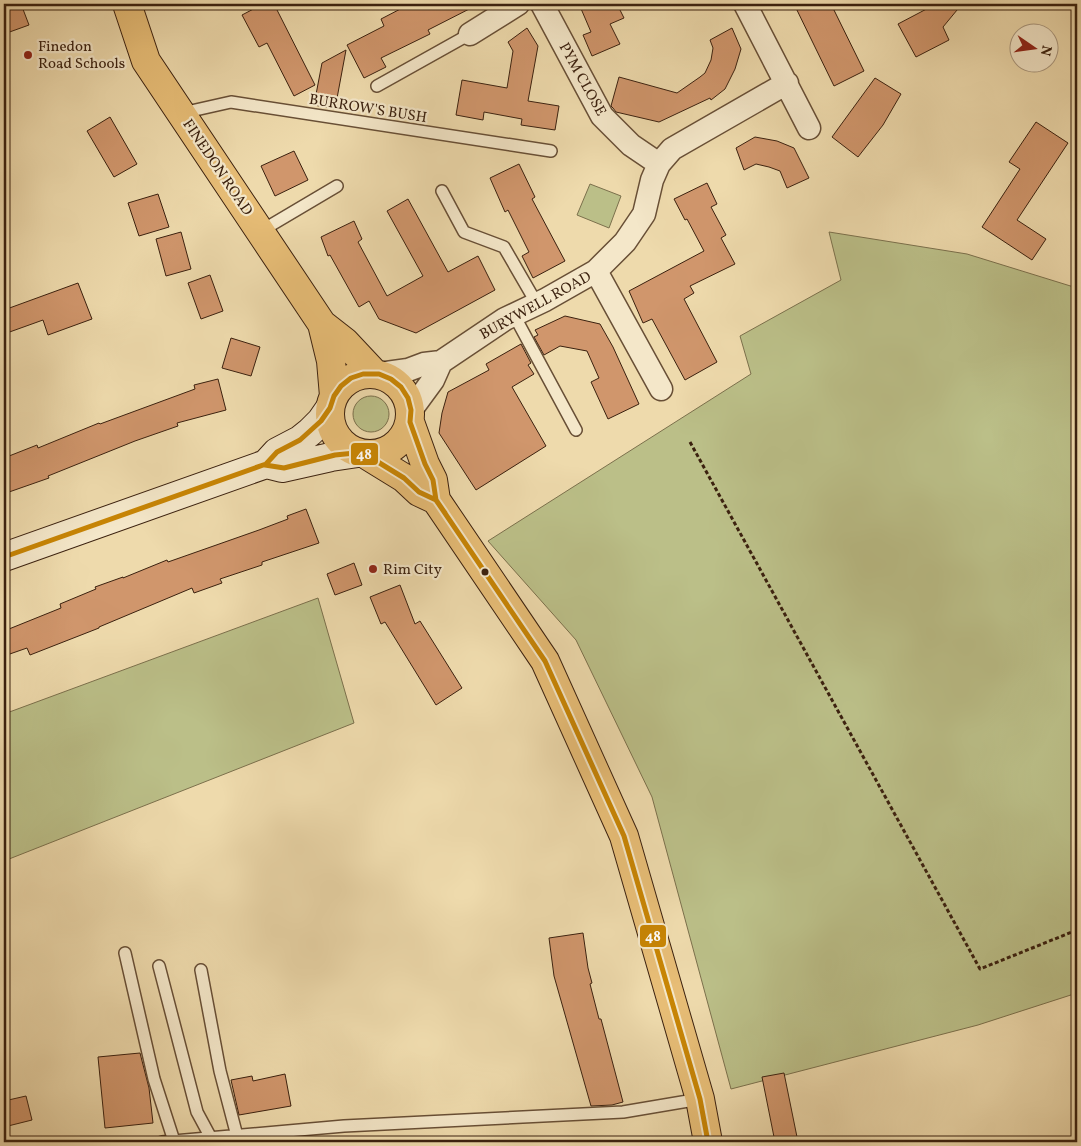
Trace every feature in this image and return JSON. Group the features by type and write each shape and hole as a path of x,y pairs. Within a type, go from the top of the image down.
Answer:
{"main road":[{"name":"FINEDON ROAD","path":"127,4 146,61 182,112 322,324 345,342 377,374"},
{"name":"FINEDON ROAD","path":"322,324 331,361 332,402"},
{"path":"4,557 266,464 277,452 300,440 321,421 341,386 351,378 363,374 377,374 391,379 401,387 408,398 410,416 425,464 434,480 436,500 545,661 624,836 700,1099 708,1142"},
{"path":"332,402 330,420 339,440 348,448 404,478 419,492 436,500"},
{"path":"266,464 282,468 331,456 383,452 399,443 406,433 410,416"}],"street":[{"path":"470,34 518,4"},
{"name":"PYM CLOSE","path":"542,4 602,116 631,145 660,164"},
{"path":"745,4 809,128"},
{"name":"BURYWELL ROAD","path":"377,374 408,370 424,364 441,362 478,336 596,271 625,242 644,214 652,180 660,164 672,149 787,83"},
{"path":"596,271 660,388"},
{"name":"BURYWELL ROAD","path":"410,416 433,380 441,362"}],"lane":[{"path":"377,86 470,34"},
{"name":"BURROW'S BUSH","path":"182,112 231,102 551,151"},
{"path":"261,231 337,186"},
{"path":"442,192 464,232 504,246 537,304"},
{"path":"514,315 576,430"},
{"path":"125,953 168,1142 344,1126 622,1112 700,1099"},
{"path":"159,966 197,1112 212,1138"},
{"path":"201,970 220,1071 237,1136"}],"path":[{"path":"690,442 980,968 1077,930"}],"green space":[{"path":"590,184 621,196 609,228 577,215"},
{"path":"829,232 967,254 1077,288 1077,993 978,1025 731,1089 652,797 576,640 488,541 751,374 740,336 841,280"},
{"path":"371,396 378,397 384,401 388,407 388,421 384,427 378,431 371,432 364,431 358,427 354,421 353,414 354,407 358,401 364,397"},
{"path":"318,598 354,723 4,861 4,714"}],"building":[{"path":"4,4 21,4 29,25 4,34"},
{"path":"263,4 274,4 315,85 294,96 267,43 259,47 242,15"},
{"path":"410,4 479,4 428,30 430,34 381,58 386,67 364,78 347,45 384,26 381,19"},
{"path":"579,4 617,4 624,18 610,24 620,44 592,56 583,35 591,32"},
{"path":"794,4 831,4 864,71 834,86"},
{"path":"936,4 962,4 943,27 949,40 916,57 898,24"},
{"path":"527,28 538,46 528,101 559,106 555,130 521,125 522,119 484,112 483,120 456,115 462,80 507,88 513,51 508,42"},
{"path":"732,28 741,49 735,69 725,89 711,100 710,98 659,122 616,112 611,106 619,77 677,93 705,73 711,60 713,48 710,40"},
{"path":"346,50 335,109 314,105 322,63"},
{"path":"875,78 901,94 883,125 858,157 832,137"},
{"path":"110,117 137,164 114,177 87,131"},
{"path":"1036,122 1068,143 1017,220 1046,239 1032,260 982,227 1020,169 1009,162"},
{"path":"755,137 777,141 794,148 809,178 787,188 780,171 756,164 744,170 736,148"},
{"path":"294,151 308,180 275,196 261,166"},
{"path":"519,164 535,197 532,199 565,261 533,278 522,256 529,252 508,210 505,212 490,178"},
{"path":"707,183 717,204 711,207 726,235 721,238 735,264 690,286 694,293 684,299 717,362 685,380 652,319 643,323 629,291 704,251 674,199"},
{"path":"158,194 169,227 139,236 128,203"},
{"path":"408,199 448,272 478,256 495,290 416,333 379,319 369,301 359,307 330,255 328,256 321,237 354,221 362,239 358,242 387,296 423,276 387,211"},
{"path":"181,232 191,269 166,276 156,239"},
{"path":"210,275 223,311 201,319 188,283"},
{"path":"78,283 92,319 48,335 43,320 4,334 4,310"},
{"path":"565,316 600,324 613,347 639,404 608,419 591,382 599,378 587,351 560,346 544,355 534,337 538,335 535,330"},
{"path":"231,338 260,347 251,376 222,368"},
{"path":"521,344 531,363 528,365 534,374 512,387 546,446 476,490 439,433 448,392 489,370 486,364"},
{"path":"218,379 226,410 177,423 178,426 135,441 48,476 49,478 9,492 4,477 4,458 37,445 38,448 99,423 195,389 194,385"},
{"path":"306,509 319,543 262,562 262,565 220,579 222,583 194,593 192,588 30,655 27,648 4,656 4,631 61,608 60,604 96,589 95,587 167,560 168,562 259,530 288,519 287,516"},
{"path":"354,563 362,585 335,595 327,574"},
{"path":"400,585 415,624 420,621 462,688 436,705 385,622 381,624 370,597"},
{"path":"583,933 592,983 590,984 623,1102 612,1105 591,1106 554,976 549,938"},
{"path":"140,1053 149,1088 153,1123 105,1128 98,1057"},
{"path":"784,1073 797,1137 775,1142 762,1077"},
{"path":"285,1074 291,1106 239,1115 231,1080 252,1076 253,1081"},
{"path":"26,1096 32,1120 4,1127 4,1101"}],"transit line":[{"name":"48","path":"4,557 266,464 277,452 300,440 321,421 330,408 334,396 341,386 351,378 363,374 379,374 391,379 401,387 408,398 411,410 410,422 425,464 433,480 436,500 545,661 624,836 700,1099 708,1142"},
{"name":"48","path":"265,465 284,468 335,455 365,454 404,478 419,492 436,500 445,513"}],"place":[{"name":"Finedon Road Schools","path":"28,55"},
{"name":"Rim City","path":"373,569"}]}
